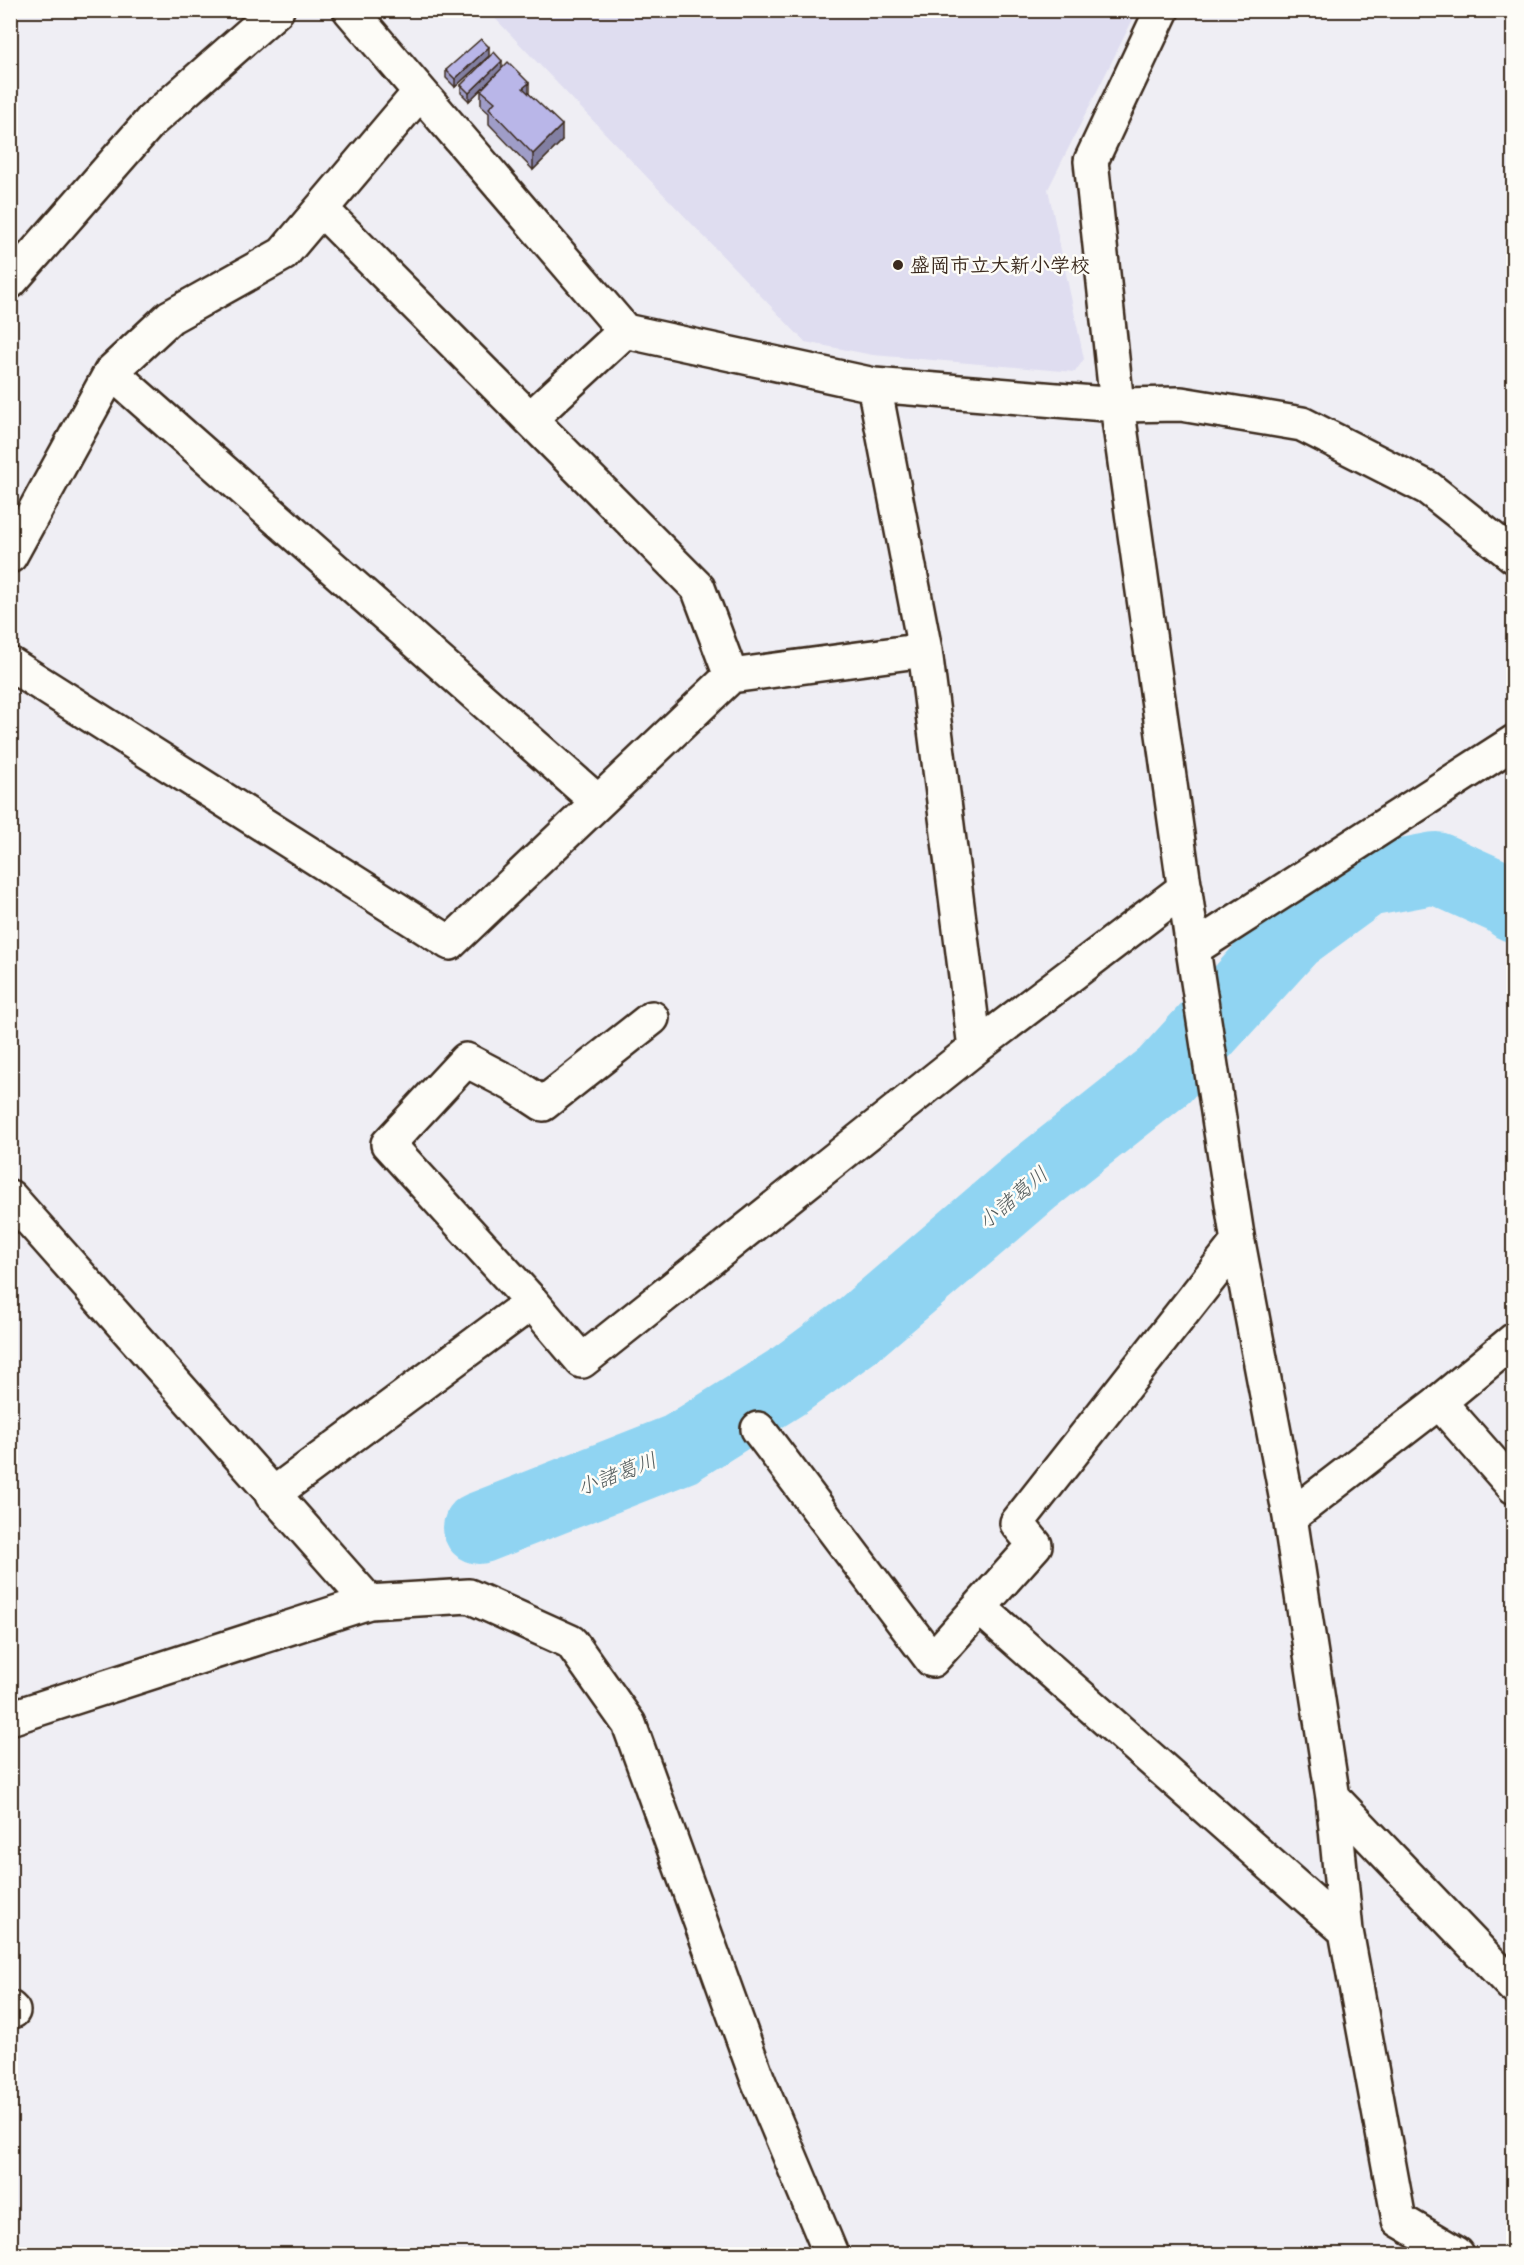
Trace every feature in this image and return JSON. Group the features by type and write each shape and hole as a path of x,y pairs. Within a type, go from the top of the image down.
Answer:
{"street":[{"path":"10,282 151,122 277,10"},
{"path":"350,10 625,331 874,385 1117,405 1181,404 1302,424 1428,488 1514,556"},
{"path":"1162,10 1091,161 1117,405 1193,949 1238,1242 1290,1517 1333,1798 1346,1931 1399,2220 1457,2254"},
{"path":"10,556 111,372 170,317 283,254 420,92"},
{"path":"321,209 698,588 730,676"},
{"path":"530,419 625,331"},
{"path":"111,372 598,802"},
{"path":"874,385 925,650 975,1048"},
{"path":"10,664 450,943 730,676 925,650"},
{"path":"1193,949 1514,742"},
{"path":"652,1018 543,1104 514,1085 466,1060 388,1144 532,1302 582,1361 975,1048 1185,888"},
{"path":"10,1197 369,1602"},
{"path":"758,1429 932,1660 1035,1545 1017,1523 1238,1242"},
{"path":"272,1495 532,1302"},
{"path":"1290,1517 1514,1340"},
{"path":"1438,1402 1514,1487"},
{"path":"10,1718 369,1602 469,1596 571,1642 629,1724 758,2080 831,2254"},
{"path":"980,1608 1346,1931"},
{"path":"1333,1798 1514,1988"}],"shaded area":[{"name":"盛岡市立大新小学校","path":"488,11 1137,11 1048,189 1084,359 1075,372 873,355 805,342"}],"building":[{"path":"481,39 489,47 455,79 446,70"},
{"path":"494,52 502,61 469,93 461,85"},
{"path":"508,62 529,83 523,88 562,125 533,154 489,108 495,102 481,90"}],"waterway":[{"name":"小諸葛川","path":"479,1528 680,1449 787,1382 858,1330 1034,1179 1164,1076 1291,936 1366,881 1436,868 1507,900 1514,906"}],"place":[{"name":"盛岡市立大新小学校","path":"898,265"}]}
